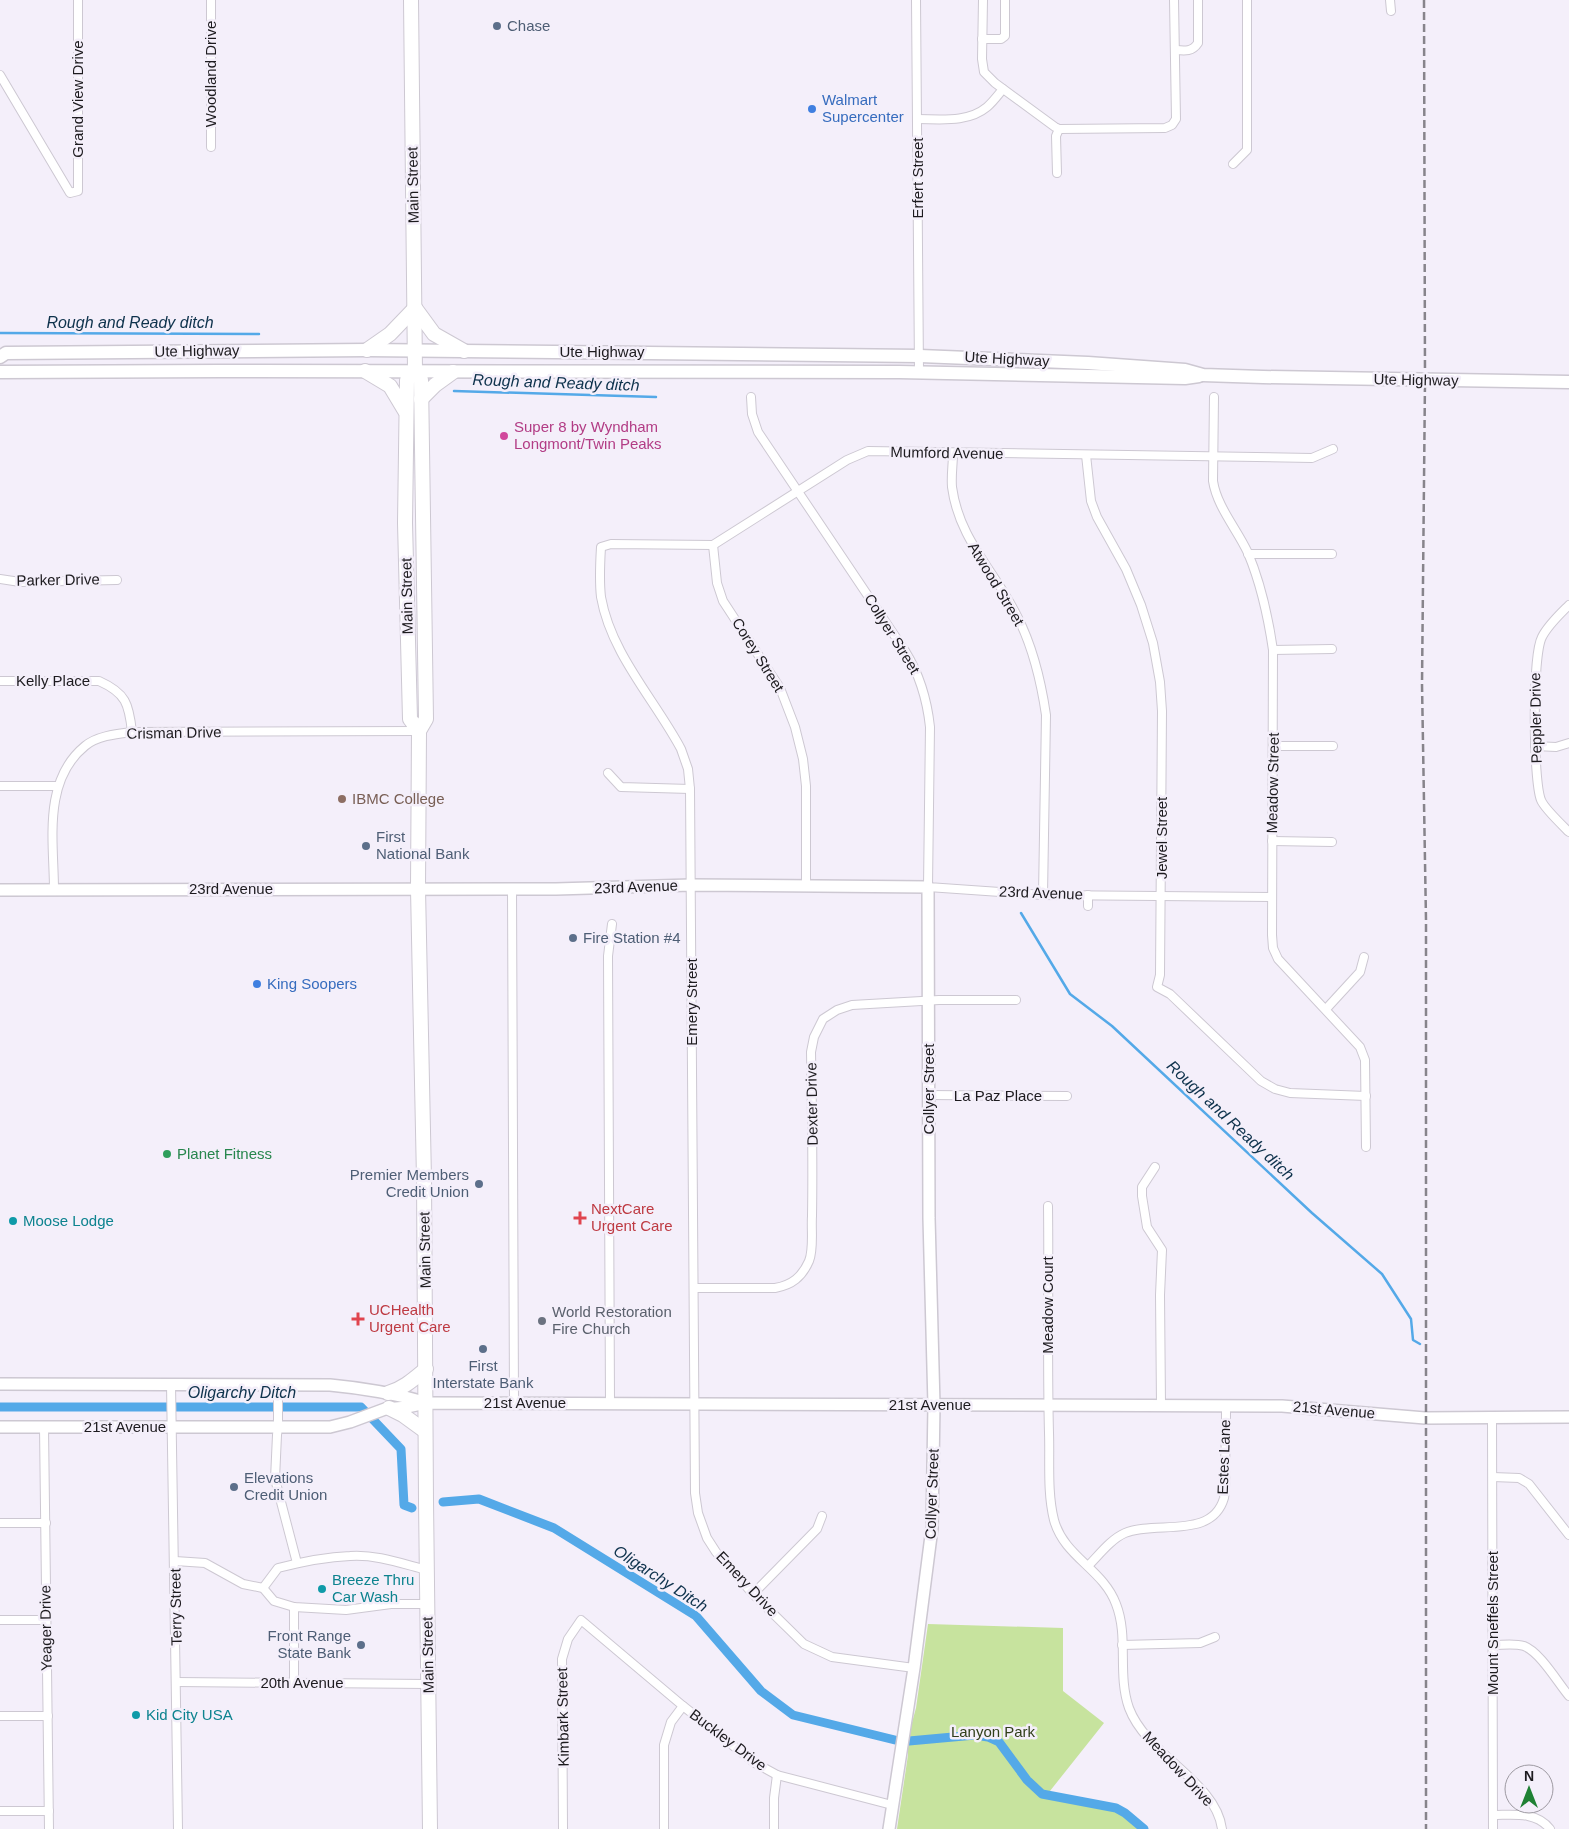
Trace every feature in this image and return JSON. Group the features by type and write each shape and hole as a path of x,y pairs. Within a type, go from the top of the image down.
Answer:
{"highway":[{"name":"Main Street","path":"411,0 415,308 414,371 421,380 426,719 418,731"},
{"path":"368,350 390,334 415,308 434,334 464,352"},
{"path":"365,371 390,386 406,411"},
{"name":"Main Street","path":"414,371 407,380 405,523 410,719 418,731 418,889 424,1179 430,1829"},
{"path":"421,399 435,385 453,372"},
{"path":"388,1394 405,1386 426,1369"},
{"path":"389,1408 426,1431"}],"main road":[{"name":"Ute Highway","path":"0,357 6,353 368,350 920,356 1185,370 1204,374 1262,378 1569,382"},
{"name":"Ute Highway","path":"0,372 920,372 1185,378 1204,374"}],"street":[{"name":"Grand View Drive","path":"0,74 70,193 78,191 78,0"},
{"name":"Woodland Drive","path":"211,0 211,147"},
{"name":"Erfert Street","path":"916,0 920,372"},
{"path":"983,0 982,59 984,72 994,83 1059,129 1165,128 1172,125 1176,119 1174,0"},
{"path":"982,39 1001,39 1005,36 1005,0"},
{"path":"1175,50 1189,51 1198,43 1198,0"},
{"path":"1232,164 1247,150 1247,0"},
{"path":"1390,0 1391,11"},
{"path":"917,118 962,118 974,115 987,108 1003,89"},
{"path":"1057,173 1056,136 1059,129"},
{"name":"Collyer Street","path":"751,397 752,414 758,432 905,651 920,678 928,707 930,727 928,1001 929,1218 934,1405 932,1528 914,1668 889,1829"},
{"name":"Meadow Street","path":"1214,397 1213,481 1215,494 1248,554 1260,585 1268,617 1273,650 1271,897 1273,948 1278,960 1360,1047 1365,1060 1366,1146"},
{"name":"Mumford Avenue","path":"713,545 847,460 868,451 1312,458 1333,449"},
{"name":"Atwood Street","path":"953,453 952,487 961,522 969,541 1018,617 1032,651 1042,688 1046,715 1043,895"},
{"name":"Jewel Street","path":"1086,455 1091,502 1097,517 1126,569 1141,605 1153,643 1160,682 1162,711 1161,896 1160,975 1158,987 1170,994 1261,1081 1275,1089 1290,1093 1366,1096"},
{"name":"Emery Street","path":"694,1404 691,885 688,769 682,750 615,640 601,597 600,562 601,547 611,544 713,545"},
{"name":"Corey Street","path":"713,545 717,583 723,601 780,688 795,727 803,759 806,786 806,886"},
{"path":"1248,554 1332,554"},
{"name":"Parker Drive","path":"0,579 20,582 117,580"},
{"name":"Peppler Drive","path":"1569,605 1541,637 1536,665 1536,746 1541,801 1569,832"},
{"path":"1273,650 1332,649"},
{"name":"Kelly Place","path":"0,681 99,681 112,687 122,696 130,718 132,732"},
{"name":"Crisman Drive","path":"54,890 54,805 58,786 72,761 85,746 112,735 132,732 418,731"},
{"path":"1536,746 1556,747 1569,743"},
{"path":"1273,746 1333,746"},
{"path":"608,773 621,787 690,789"},
{"path":"0,786 58,786"},
{"path":"1272,842 1332,842"},
{"name":"23rd Avenue","path":"0,890 512,889 691,885 928,887 1043,895 1271,897"},
{"path":"512,889 514,1403"},
{"path":"1088,895 1088,906"},
{"path":"610,1403 608,956 612,924"},
{"path":"1326,1009 1360,972 1364,957"},
{"name":"Dexter Drive","path":"694,1288 775,1288 786,1286 795,1282 810,1260 811,1052 814,1037 823,1019 836,1010 852,1005 928,1001 1016,1000"},
{"name":"La Paz Place","path":"929,1095 1067,1096"},
{"path":"1155,1166 1142,1187 1142,1196 1147,1227 1162,1250 1160,1295 1161,1405"},
{"name":"Meadow Court","path":"1048,1206 1048,1405"},
{"name":"21st Avenue","path":"0,1384 330,1385 426,1402 1226,1405 1282,1406 1433,1418 1569,1417"},
{"name":"Terry Street","path":"171,1384 178,1829"},
{"path":"278,1385 275,1479 298,1563"},
{"name":"21st Avenue","path":"0,1426 330,1427 389,1408 407,1407 426,1402"},
{"name":"Emery Drive","path":"694,1404 695,1493 698,1513 707,1538 716,1552 753,1594 804,1644 832,1657 914,1668"},
{"name":"Meadow Drive","path":"1048,1405 1051,1497 1054,1520 1071,1552 1104,1582 1116,1604 1122,1622 1124,1686 1129,1708 1139,1728 1150,1741 1210,1799 1218,1812 1222,1829"},
{"name":"Estes Lane","path":"1088,1566 1112,1542 1125,1533 1140,1529 1196,1524 1208,1520 1218,1512 1225,1491 1226,1405"},
{"name":"Mount Sneffels Street","path":"1492,1418 1492,1829"},
{"name":"Yeager Drive","path":"44,1427 49,1829"},
{"path":"1493,1477 1519,1478 1529,1484 1569,1535"},
{"path":"753,1594 817,1529 822,1516"},
{"path":"0,1523 46,1523"},
{"path":"264,1588 278,1568 352,1555 387,1560 427,1570"},
{"path":"175,1561 205,1563 243,1584 264,1588 274,1600 294,1607 346,1610 391,1604 427,1604"},
{"path":"294,1607 294,1683"},
{"path":"0,1620 46,1620"},
{"name":"Kimbark Street","path":"563,1829 562,1659 568,1639 581,1620 589,1626"},
{"name":"Buckley Drive","path":"589,1626 683,1706 756,1763 777,1775 892,1805"},
{"path":"1122,1644 1200,1643 1215,1637"},
{"path":"1493,1645 1515,1644 1525,1647 1534,1653 1569,1696"},
{"name":"20th Avenue","path":"176,1682 428,1684"},
{"path":"664,1829 664,1745 671,1722 683,1706"},
{"path":"0,1716 48,1716"},
{"path":"774,1829 774,1798 777,1775"},
{"path":"0,1811 49,1811"},
{"path":"1493,1814 1535,1817 1550,1829"}],"green space":[{"name":"Lanyon Park","path":"928,1624 1063,1628 1063,1691 1104,1723 1046,1796 1116,1808 1144,1829 897,1829 908,1755 908,1737 916,1708"}],"waterway":[{"name":"Rough and Ready ditch","path":"0,333 259,334"},
{"name":"Rough and Ready ditch","path":"454,391 656,397"},
{"name":"Rough and Ready ditch","path":"1021,913 1070,994 1112,1026 1312,1213 1382,1274 1411,1319 1413,1340 1420,1344"},
{"name":"Oligarchy Ditch","path":"0,1407 361,1407 401,1449 404,1505 412,1508"},
{"name":"Oligarchy Ditch","path":"443,1502 479,1499 554,1528 696,1616 761,1691 793,1715 895,1740"},
{"name":"Oligarchy Ditch","path":"909,1741 975,1735 988,1737 999,1742 1027,1780 1042,1794 1116,1808 1144,1829"}],"railway":[{"path":"1424,0 1425,380 1422,684 1426,920 1426,1829"}],"place":[{"name":"Chase","path":"497,26"},
{"name":"Walmart Supercenter","path":"812,109"},
{"name":"Super 8 by Wyndham Longmont/Twin Peaks","path":"504,436"},
{"name":"IBMC College","path":"342,799"},
{"name":"First National Bank","path":"366,846"},
{"name":"Fire Station #4","path":"573,938"},
{"name":"King Soopers","path":"257,984"},
{"name":"Planet Fitness","path":"167,1154"},
{"name":"Premier Members Credit Union","path":"479,1184"},
{"name":"NextCare Urgent Care","path":"580,1218"},
{"name":"Moose Lodge","path":"13,1221"},
{"name":"UCHealth Urgent Care","path":"358,1319"},
{"name":"World Restoration Fire Church","path":"542,1321"},
{"name":"First Interstate Bank","path":"483,1349"},
{"name":"Elevations Credit Union","path":"234,1487"},
{"name":"Breeze Thru Car Wash","path":"322,1589"},
{"name":"Front Range State Bank","path":"361,1645"},
{"name":"Kid City USA","path":"136,1715"}]}
